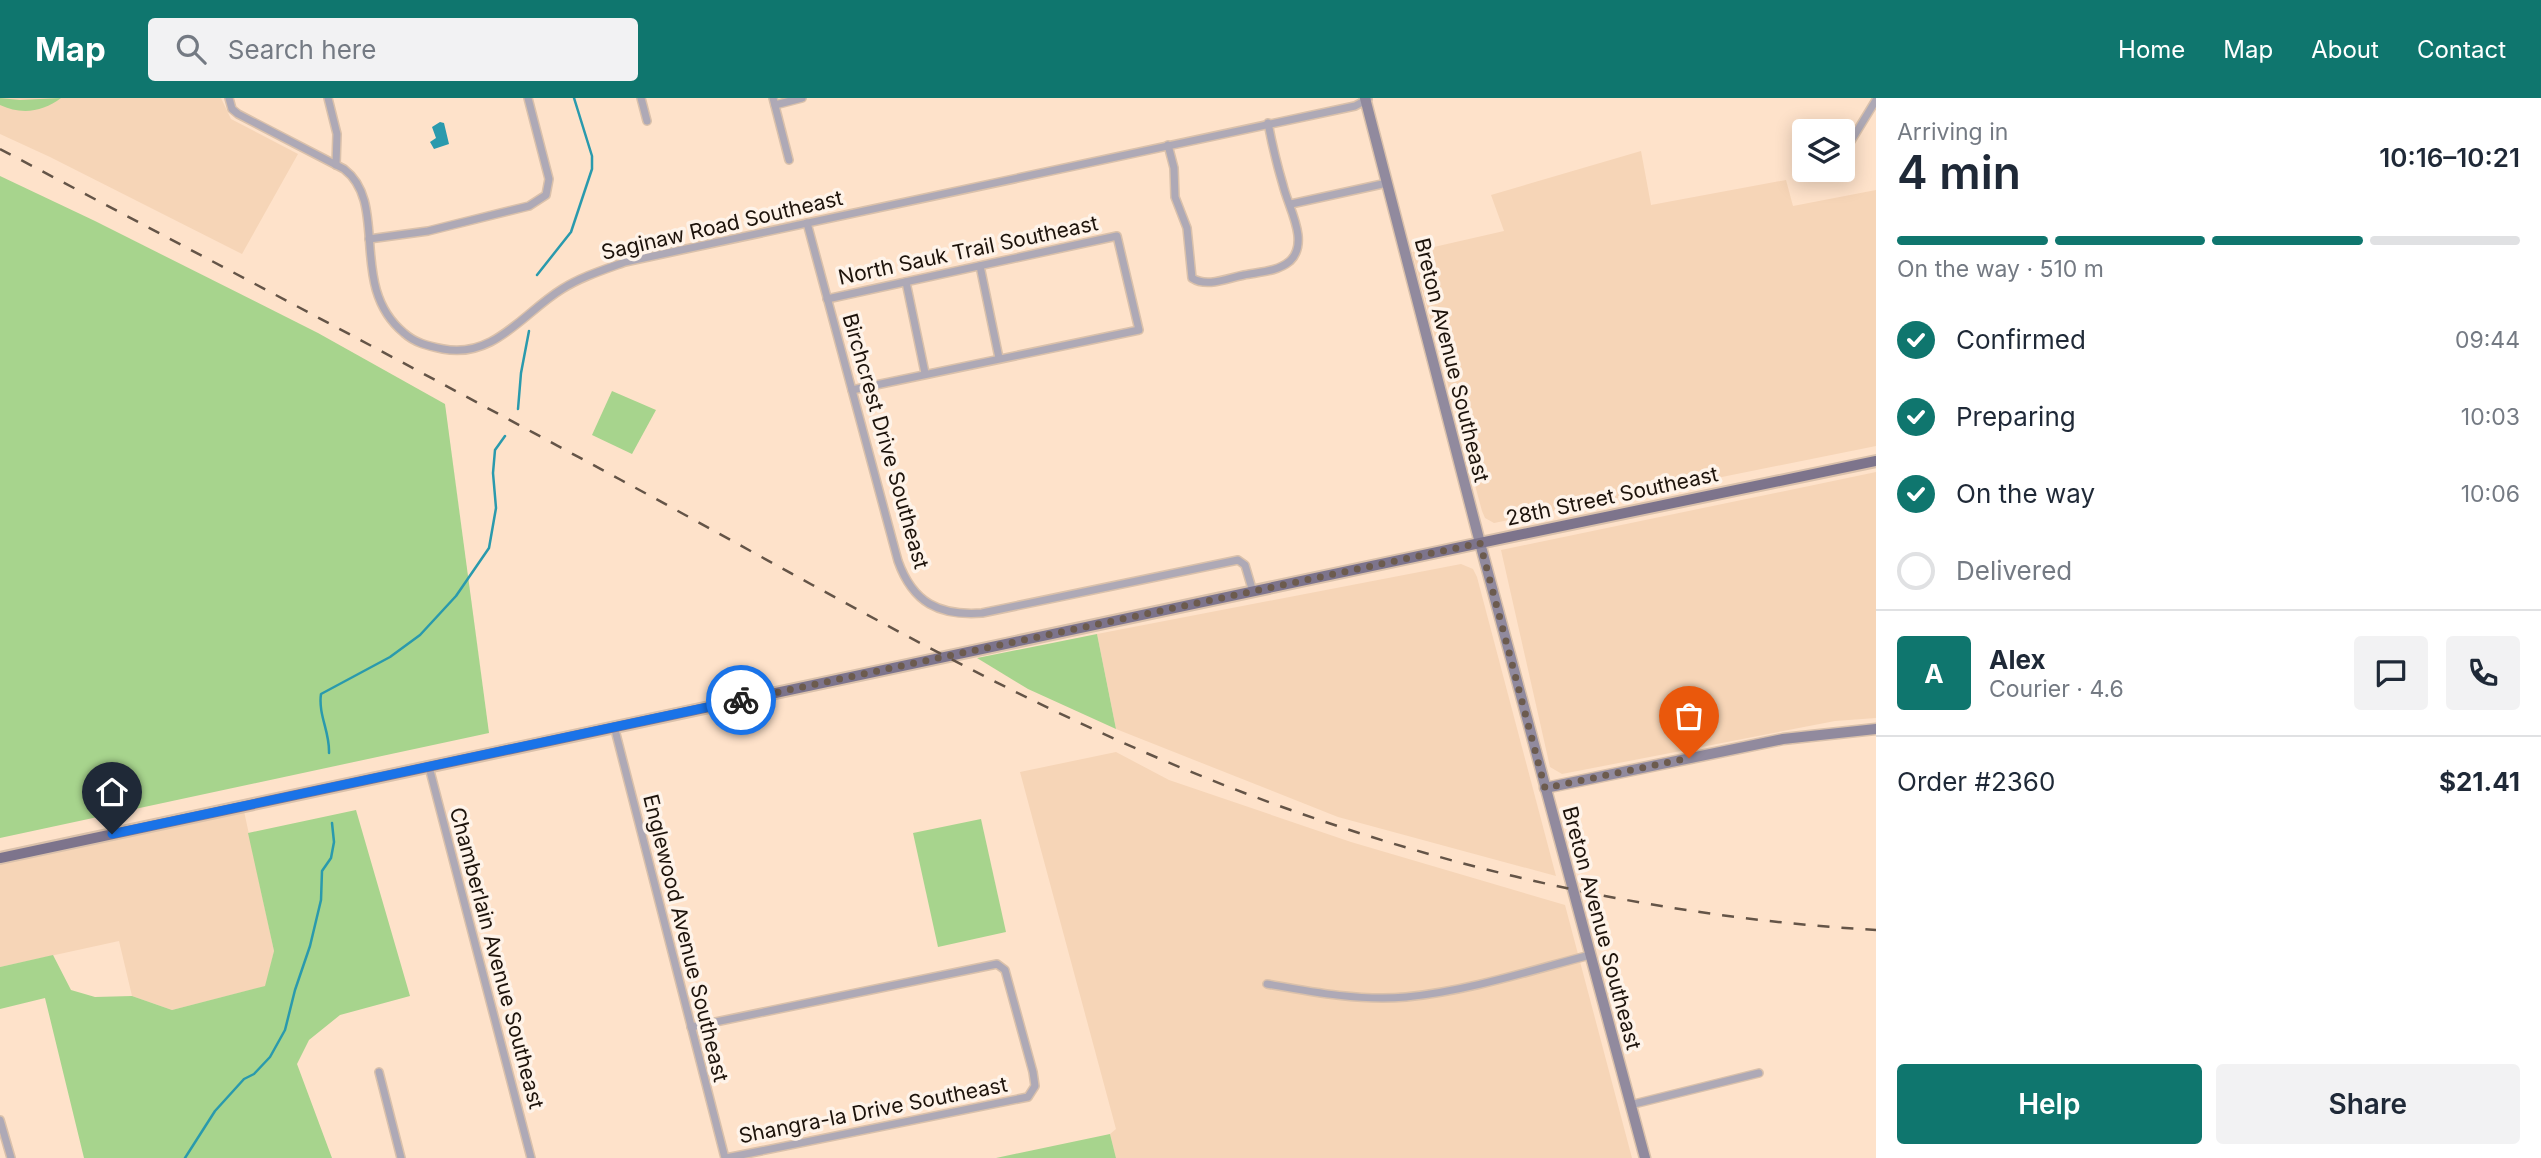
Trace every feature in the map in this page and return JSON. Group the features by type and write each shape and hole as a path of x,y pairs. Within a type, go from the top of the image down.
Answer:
{"main road":[{"name":"Breton Avenue Southeast","path":"1366,99 1480,543 1645,1158"},
{"name":"28th Street Southeast","path":"0,858 1876,461"},
{"path":"1545,788 1783,739 1876,729"}],"street":[{"name":"Saginaw Road Southeast","path":"229,98 232,109 238,114 354,176 362,193 374,287 381,305 406,335 426,346 461,351 484,346 501,337 538,305 576,281 625,262 1351,106 1366,99"},
{"path":"328,98 337,134 336,165"},
{"path":"369,239 428,231 529,206 546,195 549,179 528,98"},
{"path":"641,98 647,121"},
{"path":"789,160 774,101 802,98"},
{"path":"1855,134 1876,100"},
{"path":"1168,145 1174,168 1175,197 1187,228 1192,278 1206,282 1278,269 1296,254 1298,244 1291,204 1284,191 1268,122"},
{"path":"1291,204 1387,183"},
{"name":"Birchcrest Drive Southeast","path":"807,223 903,574 919,595 937,608 959,614 982,612 1238,560 1245,565 1253,592"},
{"name":"North Sauk Trail Southeast","path":"827,299 1117,236 1139,330 999,358"},
{"path":"852,390 999,358 980,266"},
{"path":"906,282 925,373"},
{"name":"Englewood Avenue Southeast","path":"614,726 725,1158"},
{"name":"Chamberlain Avenue Southeast","path":"429,767 531,1158"},
{"path":"1267,984 1354,997 1404,997 1455,990 1590,955"},
{"name":"Shangra-la Drive Southeast","path":"691,1027 987,964 1001,966 1005,970 1033,1072 1035,1086 1028,1097 725,1158"},
{"path":"379,1072 401,1158"},
{"path":"1629,1105 1759,1073"},
{"path":"0,1120 11,1158"}],"shaded area":[{"path":"0,98 221,98 231,119 298,154 242,254 0,134"},
{"path":"1641,151 1651,205 1786,180 1793,206 1876,190 1876,446 1494,523 1485,518 1482,511 1412,252 1504,231 1491,195"},
{"path":"1876,472 1876,718 1835,721 1562,774 1550,767 1501,550"},
{"path":"1461,564 1473,569 1477,577 1556,876 1338,817 1116,729 1097,634"},
{"path":"1116,752 1169,780 1351,842 1565,905 1632,1158 1116,1158 1110,1134 1116,1129 1020,772"},
{"path":"244,811 274,951 266,986 172,1010 132,996 119,941 0,967 0,864"}],"green space":[{"path":"0,98 61,98 39,109 24,111 0,105"},
{"path":"0,176 318,333 445,404 489,733 0,838"},
{"path":"612,391 656,410 632,454 592,435"},
{"path":"1097,634 1116,729 1028,689 977,658"},
{"path":"356,810 410,996 340,1015 309,1040 297,1064 332,1158 84,1158 45,998 0,1009 0,967 53,955 71,990 95,997 132,996 172,1010 265,986 274,951 248,833"},
{"path":"981,819 1006,932 938,947 913,833"},
{"path":"1110,1134 1116,1158 996,1158"}],"water":[{"path":"440,122 444,123 449,144 434,149 430,142 436,138 432,127"}],"waterway":[{"path":"537,275 571,232 592,169 592,156 574,98"},
{"path":"518,409 529,331"},
{"path":"329,753 321,694 390,657 420,635 456,596 489,548 496,508 493,473 495,450 505,436"},
{"path":"185,1158 215,1111 244,1079 254,1074 270,1057 285,1030 321,900 322,871 331,858 334,842 332,823"}],"railway":[{"path":"0,149 484,406 898,632 1092,729 1158,758 1331,824 1510,875 1600,895 1692,911 1784,923 1876,930"}],"way so far":[{"path":"741,700 1480,543 1545,788 1689,758"}],"route":[{"path":"112,834 741,700"}]}
